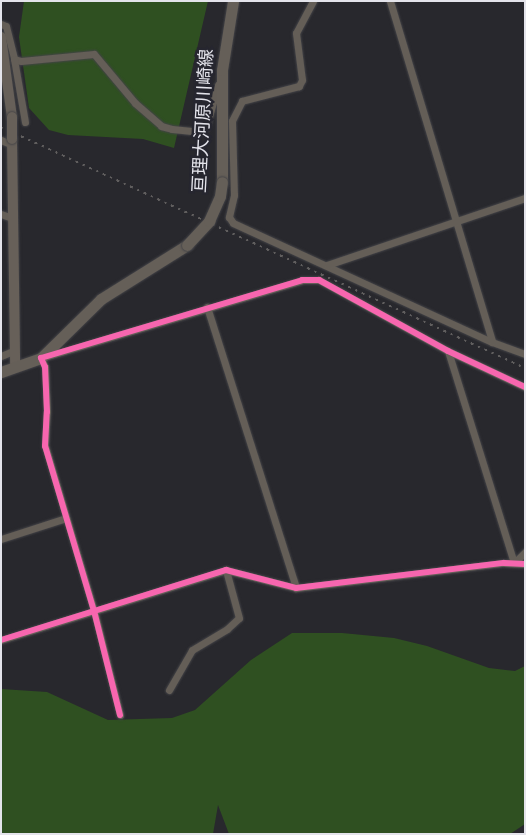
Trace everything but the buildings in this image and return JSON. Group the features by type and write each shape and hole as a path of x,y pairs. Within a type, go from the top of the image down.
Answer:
{"main road":[{"name":"亘理大河原川崎線","path":"1,372 14,360 41,358 101,299 188,245 209,221 220,196 222,182 222,70 233,1"}],"street":[{"path":"313,1 296,33 302,80 299,86 242,101 232,121 234,195 229,217 233,224 327,265 492,342 525,354"},
{"path":"390,1 492,342"},
{"path":"1,24 6,26 26,122"},
{"path":"1,37 12,117 14,360 1,356"},
{"path":"14,59 21,62 94,54 123,91 161,126 198,132 206,127 222,70"},
{"path":"1,140 12,142"},
{"path":"327,265 525,198"},
{"path":"1,214 12,218"},
{"path":"120,715 94,611 45,446 48,412 45,367 41,358 302,280 319,280 448,351 525,387"},
{"path":"207,307 296,588"},
{"path":"448,351 514,562"},
{"path":"1,539 66,518"},
{"path":"514,562 525,552"},
{"path":"1,640 226,570 296,588 514,562 525,564"},
{"path":"169,690 192,650 232,626 239,618 226,570"}],"green space":[{"path":"24,1 208,1 174,148 143,139 68,135 49,130 29,108 19,37"},
{"path":"292,633 342,633 394,638 427,646 489,668 515,671 525,666 525,824 510,834 229,834 218,805 213,834 1,834 1,689 47,692 108,720 172,718 195,710 251,660"}],"railway":[{"path":"1,127 525,368"}],"cycle path":[{"path":"120,715 94,611 45,446 47,412 45,367 41,358 302,280 319,280 448,351 525,387"},
{"path":"1,640 226,570 296,588 504,563 525,564"}]}
